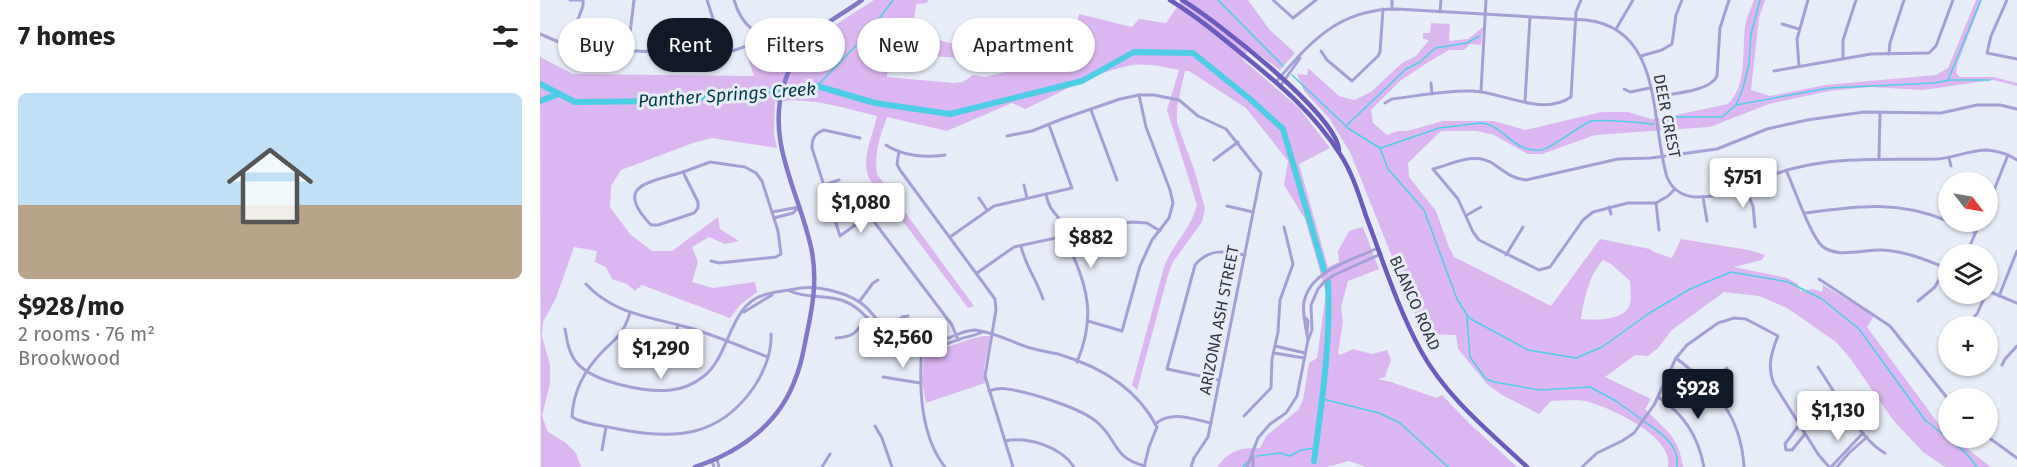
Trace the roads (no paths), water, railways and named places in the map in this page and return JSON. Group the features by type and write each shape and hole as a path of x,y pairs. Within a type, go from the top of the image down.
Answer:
{"main road":[{"path":"835,18 862,0"},
{"name":"BLANCO ROAD","path":"1171,0 1280,81"},
{"name":"BLANCO ROAD","path":"1182,0 1231,36 1280,81 1339,152 1421,351 1437,376 1465,410 1527,467"},
{"path":"694,467 714,460 750,440 765,426 782,404 801,363 814,292 812,251 780,146 779,103 789,72"}],"street":[{"path":"570,0 584,0 580,18"},
{"path":"632,18 634,0"},
{"path":"707,0 713,18"},
{"path":"734,0 745,24"},
{"path":"1273,0 1293,18 1316,0"},
{"path":"1392,0 1392,9"},
{"path":"1440,12 1441,0"},
{"path":"1481,92 1486,0"},
{"path":"1385,103 1392,99 1432,94 1481,92 1525,101 1557,104 1571,97 1576,20 1581,0"},
{"path":"1280,81 1322,33 1342,20 1363,12 1392,9 1576,20 1600,23 1616,29 1633,0"},
{"path":"1641,56 1671,44 1682,0"},
{"path":"1652,97 1705,87 1715,80 1720,28 1730,0"},
{"path":"1799,66 1796,47 1808,0"},
{"path":"1843,58 1842,40 1856,0"},
{"path":"1889,54 1890,43 1904,0"},
{"path":"1774,71 1872,54 1921,54 1933,50 1953,0"},
{"path":"2007,0 1991,36 1987,53 2017,59"},
{"path":"1321,51 1327,60 1352,81 1380,52 1383,9"},
{"path":"1525,101 1530,17"},
{"path":"1782,24 1799,29"},
{"name":"DEER CREST","path":"1616,29 1629,39 1641,56 1652,97 1667,177 1675,189"},
{"path":"540,34 558,42"},
{"path":"1431,83 1432,94"},
{"path":"1624,89 1629,92 1650,88"},
{"path":"1088,321 1122,331 1147,248 1170,216 1172,196 1146,127 1139,95"},
{"path":"1007,136 1032,131 1139,95 1154,95 1179,100 1198,116 1226,129 1238,142 1214,160"},
{"path":"2017,109 2000,105 1977,105 1941,113 1864,112 1807,120 1767,129 1717,149 1618,159 1526,180 1510,176 1490,162 1481,159 1463,160 1433,169 1458,199 1479,240 1533,269 1545,270 1550,267 1585,217 1593,212 1628,203 1656,202 1668,196 1675,189 1689,196 1727,194 1786,170 1854,160 1949,158 1981,150 2008,155 2017,160"},
{"path":"1091,110 1117,180"},
{"path":"1879,158 1880,112"},
{"path":"950,237 987,210 1000,204 1072,189 1049,125"},
{"path":"860,138 824,129 815,135 812,148 840,236 869,215 952,325 958,340"},
{"name":"ARIZONA ASH STREET","path":"1191,467 1194,458 1207,440 1261,173 1238,142"},
{"path":"886,145 899,151 918,155 945,155"},
{"path":"899,151 897,164 900,170 995,299 996,310 985,370 989,391 1013,467"},
{"path":"1998,180 2008,155"},
{"path":"1949,158 1951,166"},
{"path":"683,172 698,202 698,208 694,213 658,225 651,225 636,207 634,198 637,189 645,183 710,162 750,168 756,172 762,181 774,218 781,254 776,257 719,263 711,261"},
{"path":"1786,170 1817,240 1828,250 1841,252 1898,251 1938,266"},
{"path":"824,185 839,180"},
{"path":"1024,185 1026,198"},
{"path":"1745,188 1753,206 1755,227"},
{"path":"1046,194 1048,205 1060,220 1067,236 1083,279 1088,304 1086,336 1077,362"},
{"path":"1703,197 1707,221"},
{"path":"980,198 987,210"},
{"path":"1656,202 1659,230"},
{"path":"1805,213 1868,205 1887,205 1938,217"},
{"path":"1227,206 1253,212"},
{"path":"772,212 799,207"},
{"path":"774,218 793,213 799,207"},
{"path":"1467,215 1481,207"},
{"path":"1609,207 1611,214"},
{"path":"977,273 1008,250 1021,246 1138,222 1150,224 1160,231"},
{"path":"1244,416 1271,388 1280,300 1293,264 1284,227"},
{"path":"1506,255 1523,227"},
{"path":"1971,244 1976,232"},
{"path":"1021,246 1025,262 1043,298"},
{"path":"1308,340 1305,302 1313,284 1327,272 1378,248"},
{"path":"1219,380 1167,369 1195,265 1213,252 1226,251 1245,255"},
{"path":"2017,251 1999,296 2017,303"},
{"path":"1247,467 1263,431 1286,413 1295,401 1312,330 1311,305 1318,289 1324,282 1380,254"},
{"path":"1346,262 1349,268"},
{"path":"1819,279 1890,326 1939,388"},
{"path":"860,302 873,283 878,280"},
{"path":"1918,301 1938,282"},
{"path":"586,284 604,301 630,313 678,325 768,357"},
{"path":"565,329 573,357 586,371 599,379 659,391 678,389 705,376 720,357 732,327 746,306 755,300 764,295 790,291 795,294 837,292 860,302 881,325 903,339 922,343 938,341 969,331 992,333 1023,346 1057,354 1101,371 1126,387 1140,401 1157,429 1144,466 1123,456 1102,428 1087,415 1045,398 1010,389 989,391"},
{"path":"814,292 856,307 877,329 897,343 921,350 937,348 982,332"},
{"path":"742,313 773,294"},
{"path":"755,300 758,305"},
{"path":"630,313 620,336 586,371 576,395 572,417 584,422 649,435 697,431 712,425 744,400 760,377 772,342 771,334"},
{"path":"836,338 854,334 867,316"},
{"path":"887,330 902,317 908,316"},
{"path":"1305,316 1311,316"},
{"path":"1582,467 1597,453 1618,444 1634,433 1658,397 1676,358 1693,341 1726,320 1738,318 1750,320 1778,336 1770,364 1772,380 1799,425 1830,467 1863,433"},
{"path":"674,339 678,325"},
{"path":"877,329 881,325"},
{"path":"922,343 920,383 929,435 945,467"},
{"path":"1275,346 1305,353"},
{"path":"2002,365 2005,358 2017,346"},
{"path":"1274,353 1304,358"},
{"path":"1676,358 1707,383 1730,413 1739,434 1744,467"},
{"path":"1818,367 1863,433 1876,448 1885,453"},
{"path":"1707,383 1727,368"},
{"path":"883,377 920,383"},
{"path":"1772,394 1776,390"},
{"path":"1658,397 1676,410 1692,430 1704,467"},
{"path":"1155,424 1171,416 1211,423"},
{"path":"1799,425 1785,444 1786,450 1792,450 1805,434"},
{"path":"875,426 882,438 892,467"},
{"path":"602,450 606,427"},
{"path":"1739,434 1744,432"},
{"path":"1837,467 1867,437"},
{"path":"1005,441 1019,439 1031,441 1063,454 1074,467"},
{"path":"1998,444 2017,458"},
{"path":"822,467 830,454"},
{"path":"1253,454 1253,467"},
{"path":"714,460 714,467"},
{"path":"714,460 719,467"}],"waterway":[{"path":"817,86 870,31 893,0"},
{"path":"1218,0 1283,66"},
{"path":"1662,122 1678,117 1722,117 1736,105 1749,64 1751,34 1760,0"},
{"path":"1948,80 1981,0"},
{"path":"1347,125 1406,69 1420,62 1435,48 1467,43 1479,36"},
{"name":"Panther Springs Creek","path":"540,84 575,102 665,101 817,86 875,103 950,114 1082,81 1134,52 1193,53 1283,129 1324,270"},
{"path":"1292,75 1349,129 1380,148 1388,169 1424,210 1457,299 1469,318 1528,350 1576,358 1602,347 1651,312 1690,289 1731,272 1788,282 1822,299 1859,329 1925,420 1966,453 1977,467"},
{"path":"1736,105 1829,88 1934,83 1950,80 1990,80"},
{"name":"Panther Springs Creek","path":"540,101 559,94"},
{"path":"1381,148 1439,128 1480,123 1496,128 1515,143 1531,150 1546,148 1589,122 1654,124"},
{"name":"Panther Springs Creek","path":"1314,461 1327,349 1328,282"},
{"path":"1467,317 1470,357 1486,379 1540,390 1590,387 1616,401 1641,419"},
{"path":"1323,399 1379,413 1400,423 1448,467"},
{"path":"1645,422 1668,440 1676,452 1677,467"},
{"path":"1257,456 1280,453 1290,456 1301,450 1316,448"},
{"path":"1243,467 1247,462"}]}
